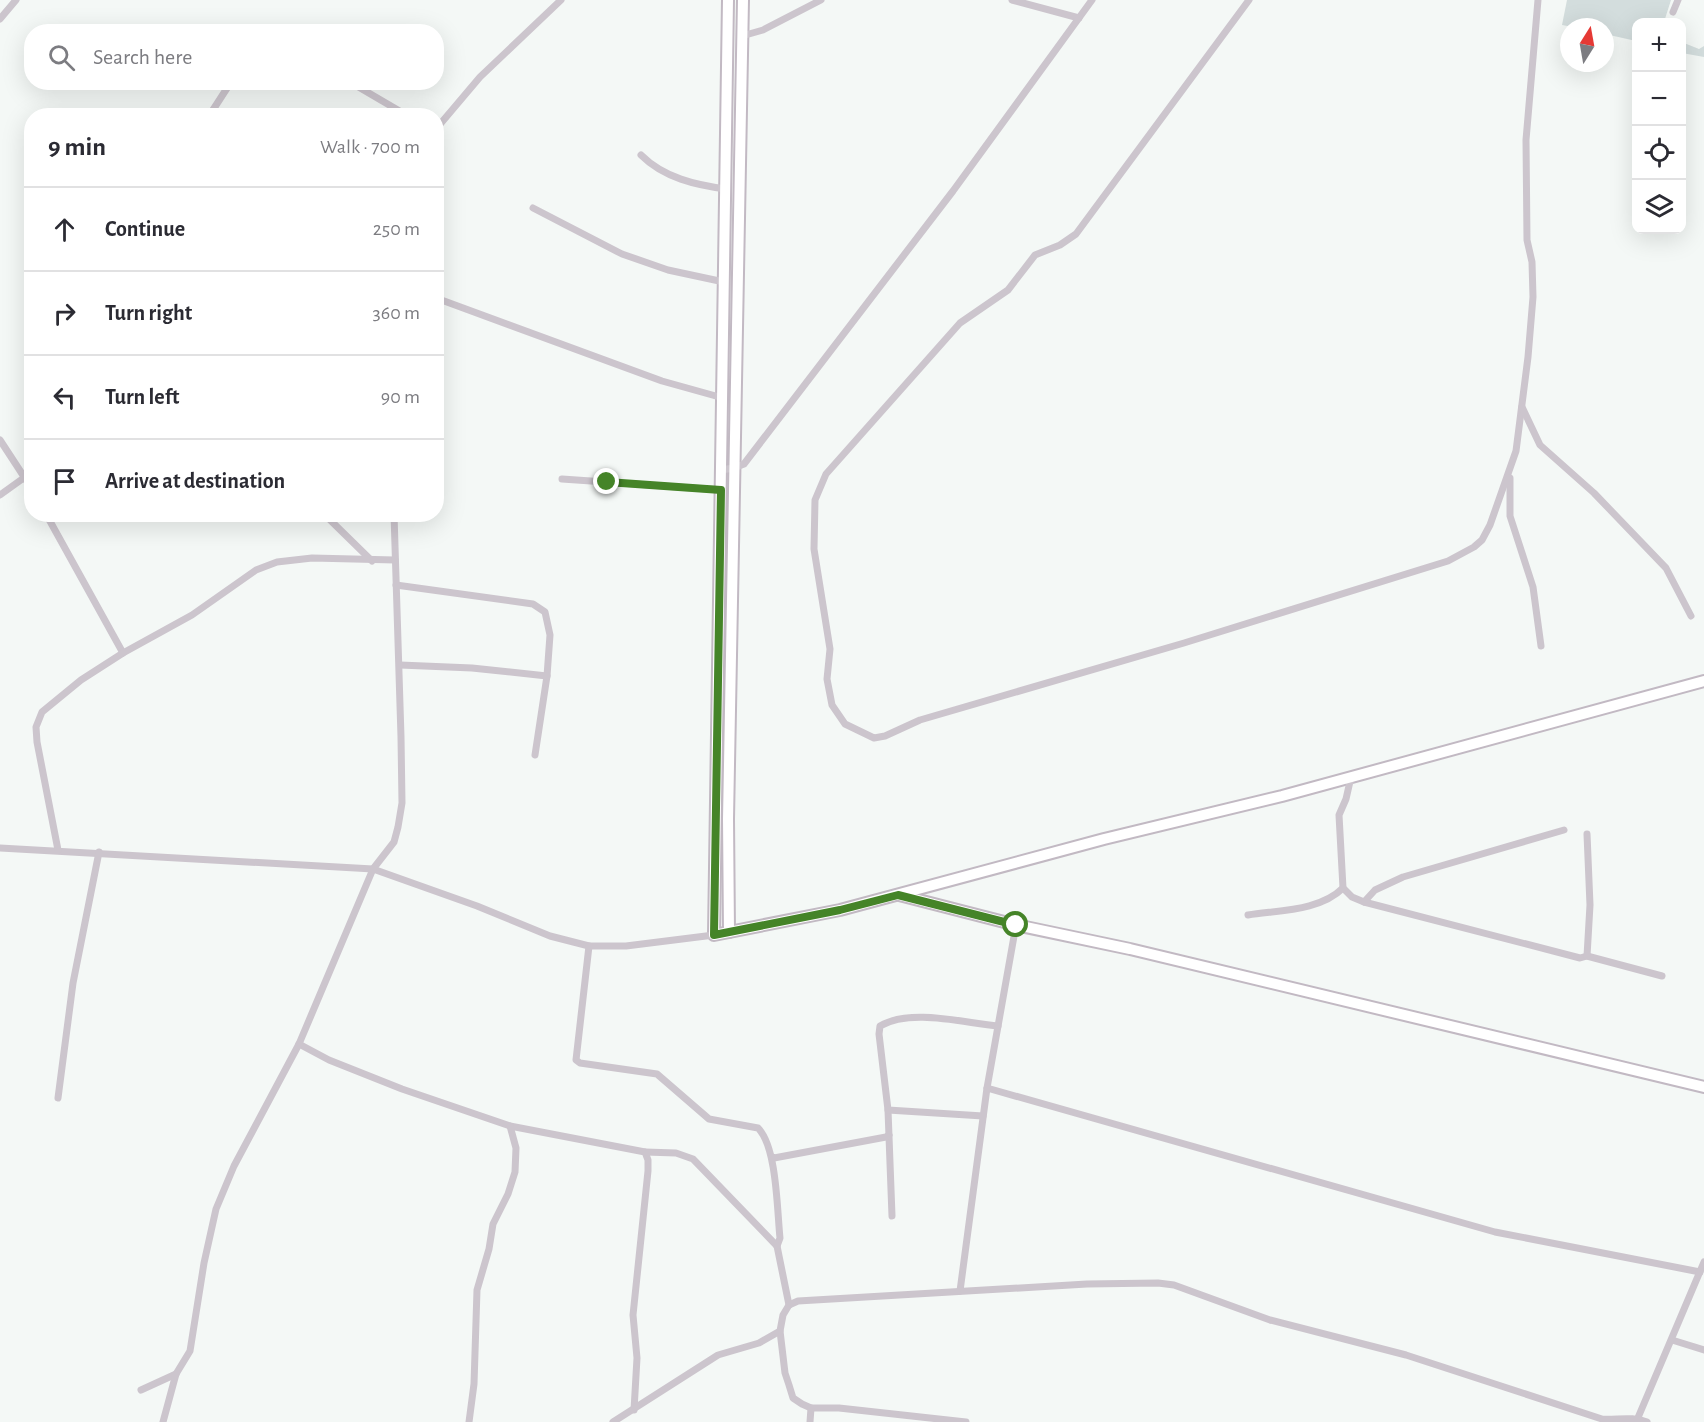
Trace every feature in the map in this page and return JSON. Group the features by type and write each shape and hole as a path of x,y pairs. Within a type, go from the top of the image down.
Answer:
{"street":[{"path":"0,19 16,0"},
{"path":"444,120 480,77 561,0"},
{"path":"714,935 728,0"},
{"path":"729,932 728,819 743,0"},
{"path":"742,36 763,30 821,0"},
{"path":"1012,0 1078,18"},
{"path":"721,470 744,464 953,191 1092,0"},
{"path":"1249,0 1076,234 1060,245 1035,255 1008,290 960,323 826,474 815,500 814,549 830,649 827,679 832,705 845,724 874,738 885,736 921,720 1184,643 1448,561 1482,540 1490,525 1516,451 1528,357 1533,297 1532,262 1527,240 1526,140 1538,0"},
{"path":"1674,12 1678,0"},
{"path":"214,108 226,90"},
{"path":"364,90 394,108"},
{"path":"641,155 648,162 672,176 698,185 726,189"},
{"path":"533,208 622,254 668,270 723,282"},
{"path":"444,301 662,381 723,398"},
{"path":"1522,407 1540,445 1594,493 1666,568 1691,616"},
{"path":"0,440 24,469"},
{"path":"1510,472 1510,516 1533,587 1541,646"},
{"path":"0,495 24,477"},
{"path":"562,479 721,490"},
{"path":"50,522 123,653"},
{"path":"332,522 372,561"},
{"path":"163,1422 176,1374 190,1351 204,1263 216,1209 234,1166 298,1044 373,869 394,842 402,803 394,522"},
{"path":"58,850 37,742 36,727 42,712 81,680 123,653 192,615 256,570 277,562 312,558 395,560"},
{"path":"396,585 533,604 544,612 550,635 547,676 535,755"},
{"path":"399,665 472,668 547,676"},
{"path":"0,848 373,869 477,906 549,936 589,946 626,946 714,935 840,910 1093,842 1351,777 1704,681"},
{"path":"1248,915 1321,903 1334,897 1342,888 1339,815 1346,799 1351,777"},
{"path":"1364,903 1375,890 1403,877 1564,830"},
{"path":"1587,834 1590,906 1587,956"},
{"path":"58,1098 73,983 99,852"},
{"path":"1342,888 1352,897 1364,903 1580,958 1587,956 1662,976"},
{"path":"898,895 1016,925 1153,955 1704,1087"},
{"path":"960,1291 987,1088 1016,925"},
{"path":"589,946 576,1060 580,1063 657,1074 710,1119 758,1128 763,1133 772,1157 780,1238 777,1246 789,1305"},
{"path":"892,1216 888,1110 880,1026 889,1020 902,1018 934,1018 998,1026"},
{"path":"298,1044 329,1060 402,1089 510,1126 645,1152 676,1153 693,1159 777,1246"},
{"path":"987,1088 1495,1232 1700,1272"},
{"path":"888,1110 983,1116"},
{"path":"469,1422 474,1384 477,1290 493,1224 508,1194 515,1172 516,1148 510,1126"},
{"path":"772,1157 889,1135"},
{"path":"634,1410 637,1358 633,1315 648,1171 645,1152"},
{"path":"1637,1420 1704,1262"},
{"path":"966,1422 839,1408 812,1408 794,1398 785,1373 780,1331 783,1315 789,1305 798,1301 1087,1284 1158,1283 1174,1285 1269,1320 1406,1356 1602,1419 1647,1422"},
{"path":"613,1422 718,1355 759,1344 780,1331"},
{"path":"1672,1340 1704,1350"},
{"path":"141,1390 176,1374"},
{"path":"810,1422 812,1408"}],"shaded area":[{"path":"1567,0 1671,0 1665,18 1632,18 1632,40 1614,36 1614,18 1563,18"},
{"path":"1686,44 1699,49 1704,46 1704,57 1686,54"}],"route":[{"path":"607,482 721,490 714,935 840,910 898,895 1016,925"}]}
